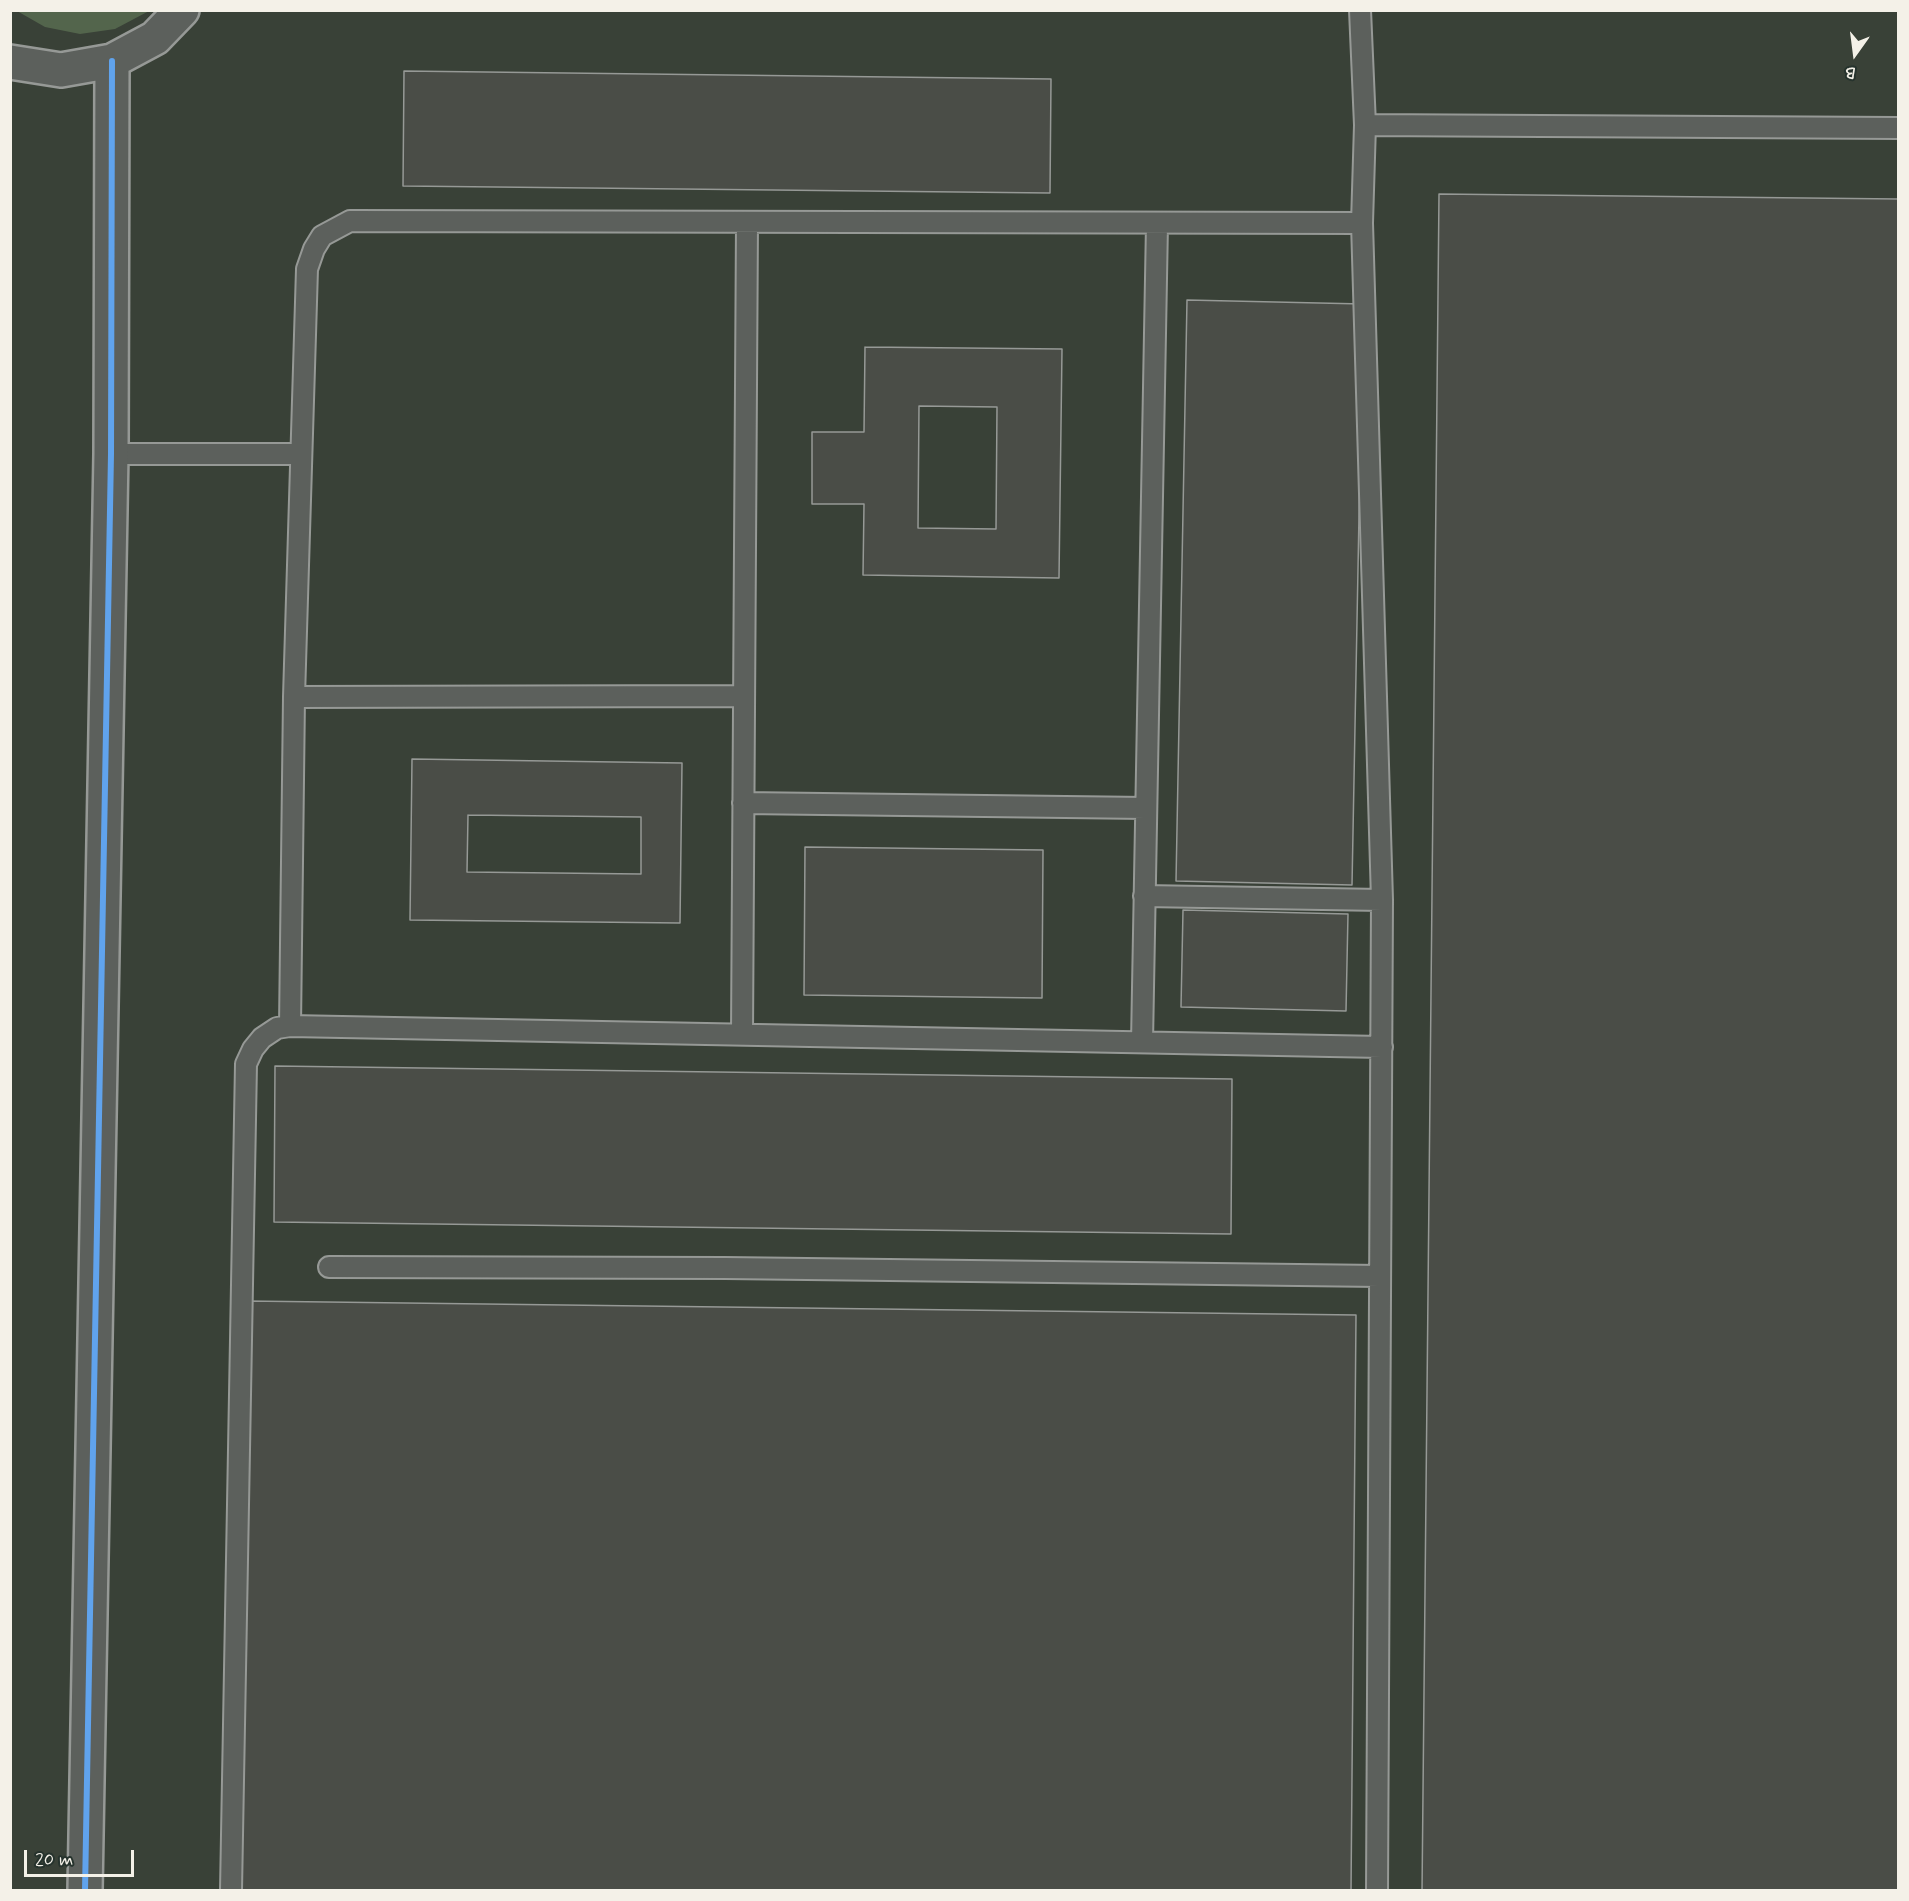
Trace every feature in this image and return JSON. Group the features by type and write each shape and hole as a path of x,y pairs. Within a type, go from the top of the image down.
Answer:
{"street":[{"path":"10,62 61,70 112,61 155,38 182,10"},
{"path":"85,1890 111,454 112,61"}],"lane":[{"path":"1360,10 1365,125 1362,224 1382,900 1377,1890"},
{"path":"1365,125 1899,128"},
{"path":"290,1026 294,697 307,269 314,249 322,236 350,221 1362,224"},
{"path":"742,1034 747,222"},
{"path":"1142,1042 1157,224"},
{"path":"111,454 301,454"},
{"path":"294,697 744,696"},
{"path":"743,803 1146,808"},
{"path":"1144,896 1382,900"},
{"path":"231,1890 246,1064 262,1038 277,1028 290,1026 1382,1047"},
{"path":"329,1267 725,1268 1380,1276"}],"shaded area":[{"path":"11,11 1898,11 1898,1890 11,1890"}],"green space":[{"path":"17,11 149,11 115,29 80,34 45,27"}],"building":[{"path":"404,71 1051,79 1050,193 403,186"},
{"path":"1439,194 1898,199 1898,1890 1422,1890"},
{"path":"1187,300 1363,304 1352,885 1176,881"},
{"path":"865,347 1062,349 1059,578 863,575 864,504 812,504 812,432 864,432","holes":["919,406 997,407 996,529 918,528"]},
{"path":"412,759 682,763 680,923 410,920","holes":["468,815 641,817 641,874 467,872"]},
{"path":"805,847 1043,850 1042,998 804,995"},
{"path":"1183,910 1348,914 1346,1011 1181,1007"},
{"path":"275,1066 1232,1079 1231,1234 274,1222"},
{"path":"247,1301 1356,1315 1351,1890 241,1890"}],"cycle path":[{"path":"85,1890 111,454 112,61"}]}
